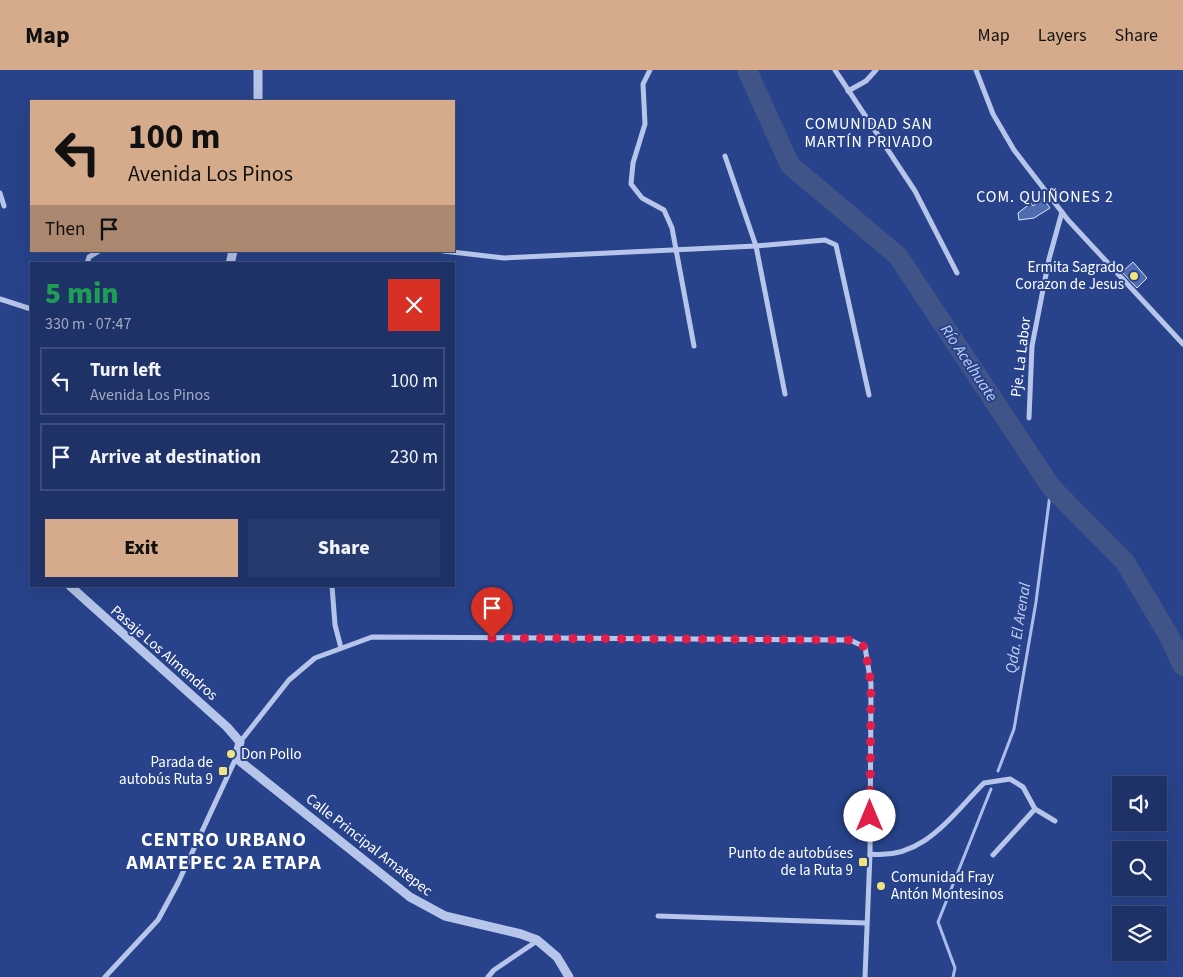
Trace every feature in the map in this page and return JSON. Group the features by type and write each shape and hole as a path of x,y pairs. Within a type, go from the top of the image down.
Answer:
{"street":[{"path":"258,70 258,100"},
{"path":"650,70 644,84 645,124 634,163 631,184 642,198 664,210 672,228 694,346"},
{"path":"835,70 915,191 956,273"},
{"path":"848,91 866,81 876,70"},
{"path":"976,70 993,114 1014,150 1062,212 1183,344"},
{"path":"725,156 756,246 785,394"},
{"path":"0,193 4,206"},
{"name":"Pje. La Labor","path":"1029,418 1032,346 1049,259 1062,212"},
{"path":"453,252 504,258 676,248 756,246 825,240 836,245 869,395"},
{"path":"88,262 90,257 97,252"},
{"path":"0,298 30,309"},
{"name":"Pasaje Los Almendros","path":"71,587 227,727 240,742"},
{"path":"332,587 335,625 341,648"},
{"path":"105,977 158,920 178,883 236,758 240,742 289,680 315,658 372,637 850,640 865,647 871,684 870,854 865,977"},
{"name":"Calle Principal Amatepec","path":"236,758 410,897 445,916 520,934 537,940 557,957 569,977"},
{"path":"870,854 883,856 913,849 934,834 984,783 994,780 1010,779 1023,787 1036,810 1055,821"},
{"path":"993,855 1036,810"},
{"path":"658,916 866,923"},
{"path":"488,977 494,970 537,940"}],"building":[{"path":"1043,198 1050,208 1034,218 1019,220 1018,213 1031,203 1033,206"},
{"name":"Ermita Sagrado Corazon de Jesus","path":"1133,262 1147,278 1137,288 1122,272"}],"waterway":[{"name":"Río Acelhuate","path":"747,70 790,165 898,256 1051,487 1125,562 1168,634 1183,666"},
{"name":"Qda. El Arenal","path":"998,771 1014,729 1036,602 1051,487"},
{"name":"Qda. El Arenal","path":"953,977 955,968 938,922 991,789"}],"place":[{"name":"Ermita Sagrado Corazon de Jesus","path":"1134,276"},
{"name":"Don Pollo","path":"231,754"},
{"name":"Parada de autobús Ruta 9","path":"223,771"},
{"name":"Punto de autobúses de la Ruta 9","path":"863,862"},
{"name":"Comunidad Fray Antón Montesinos","path":"881,886"}],"district":[{"name":"COMUNIDAD SAN MARTÍN PRIVADO","path":"869,133"},
{"name":"COM. QUIÑONES 2","path":"1045,197"},
{"name":"CENTRO URBANO AMATEPEC 2A ETAPA","path":"224,852"}],"route":[{"path":"492,638 850,640 865,647 871,684 870,816"}]}
